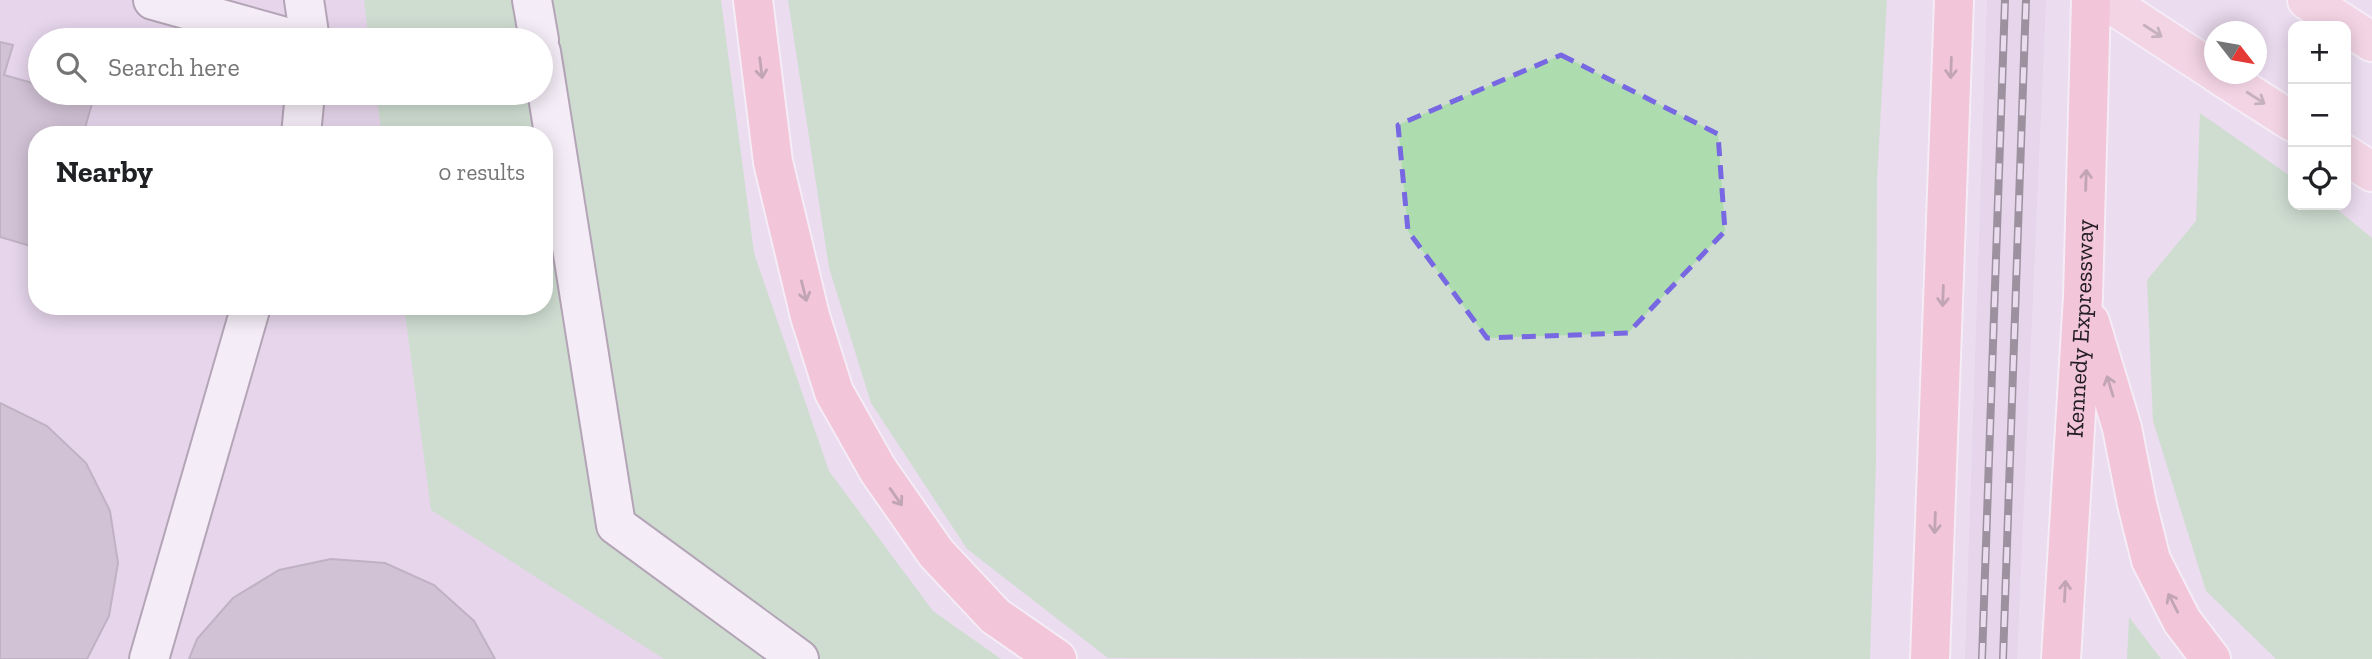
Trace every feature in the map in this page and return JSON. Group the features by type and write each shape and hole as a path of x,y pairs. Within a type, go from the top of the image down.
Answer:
{"highway":[{"path":"753,0 773,162 810,316 834,392 878,470 936,553 995,616 1056,659"},
{"path":"1930,659 1954,0"},
{"name":"Kennedy Expressway","path":"2061,659 2083,297 2091,0"},
{"path":"2083,297 2122,428 2151,560 2182,621 2211,659"}],"main road":[{"path":"2105,0 2204,64"},
{"path":"2307,0 2372,41"},
{"path":"2235,84 2288,119"},
{"path":"2351,158 2372,172"}],"street":[{"path":"153,0 253,28"},
{"path":"304,0 308,28"},
{"path":"532,0 537,28"},
{"path":"302,126 304,105"},
{"path":"549,105 553,126"},
{"path":"553,128 616,525 799,659"},
{"path":"149,659 248,315"}],"highlighted area":[{"path":"1561,55 1718,134 1725,231 1628,333 1487,338 1408,231 1398,125"}],"shaded area":[{"path":"0,0 690,0 788,461 954,659 0,659"},
{"path":"1987,0 2046,0 2017,659 1965,659"}],"green space":[{"path":"364,0 721,0 754,253 829,471 933,611 1001,659 664,659 431,510 405,315 553,315 553,126 381,126 378,105 553,105 553,28 368,28"},
{"path":"788,0 1887,0 1877,181 1876,463 1870,659 1108,658 967,549 871,403 829,268"},
{"path":"2200,113 2288,175 2288,210 2338,210 2372,238 2372,659 2276,659 2206,591 2153,421 2147,280 2196,221"},
{"path":"2129,617 2161,659 2127,659"}],"building":[{"path":"0,42 13,45 4,75 28,82 28,105 92,105 86,126 28,126 28,245 0,237"},
{"path":"0,403 47,426 86,463 110,511 118,563 109,616 87,659 0,659"},
{"path":"331,559 385,563 434,585 474,621 495,659 189,659 197,639 233,598 279,570"}],"railway":[{"path":"1982,659 2005,0"},
{"path":"2003,659 2026,0"}]}
